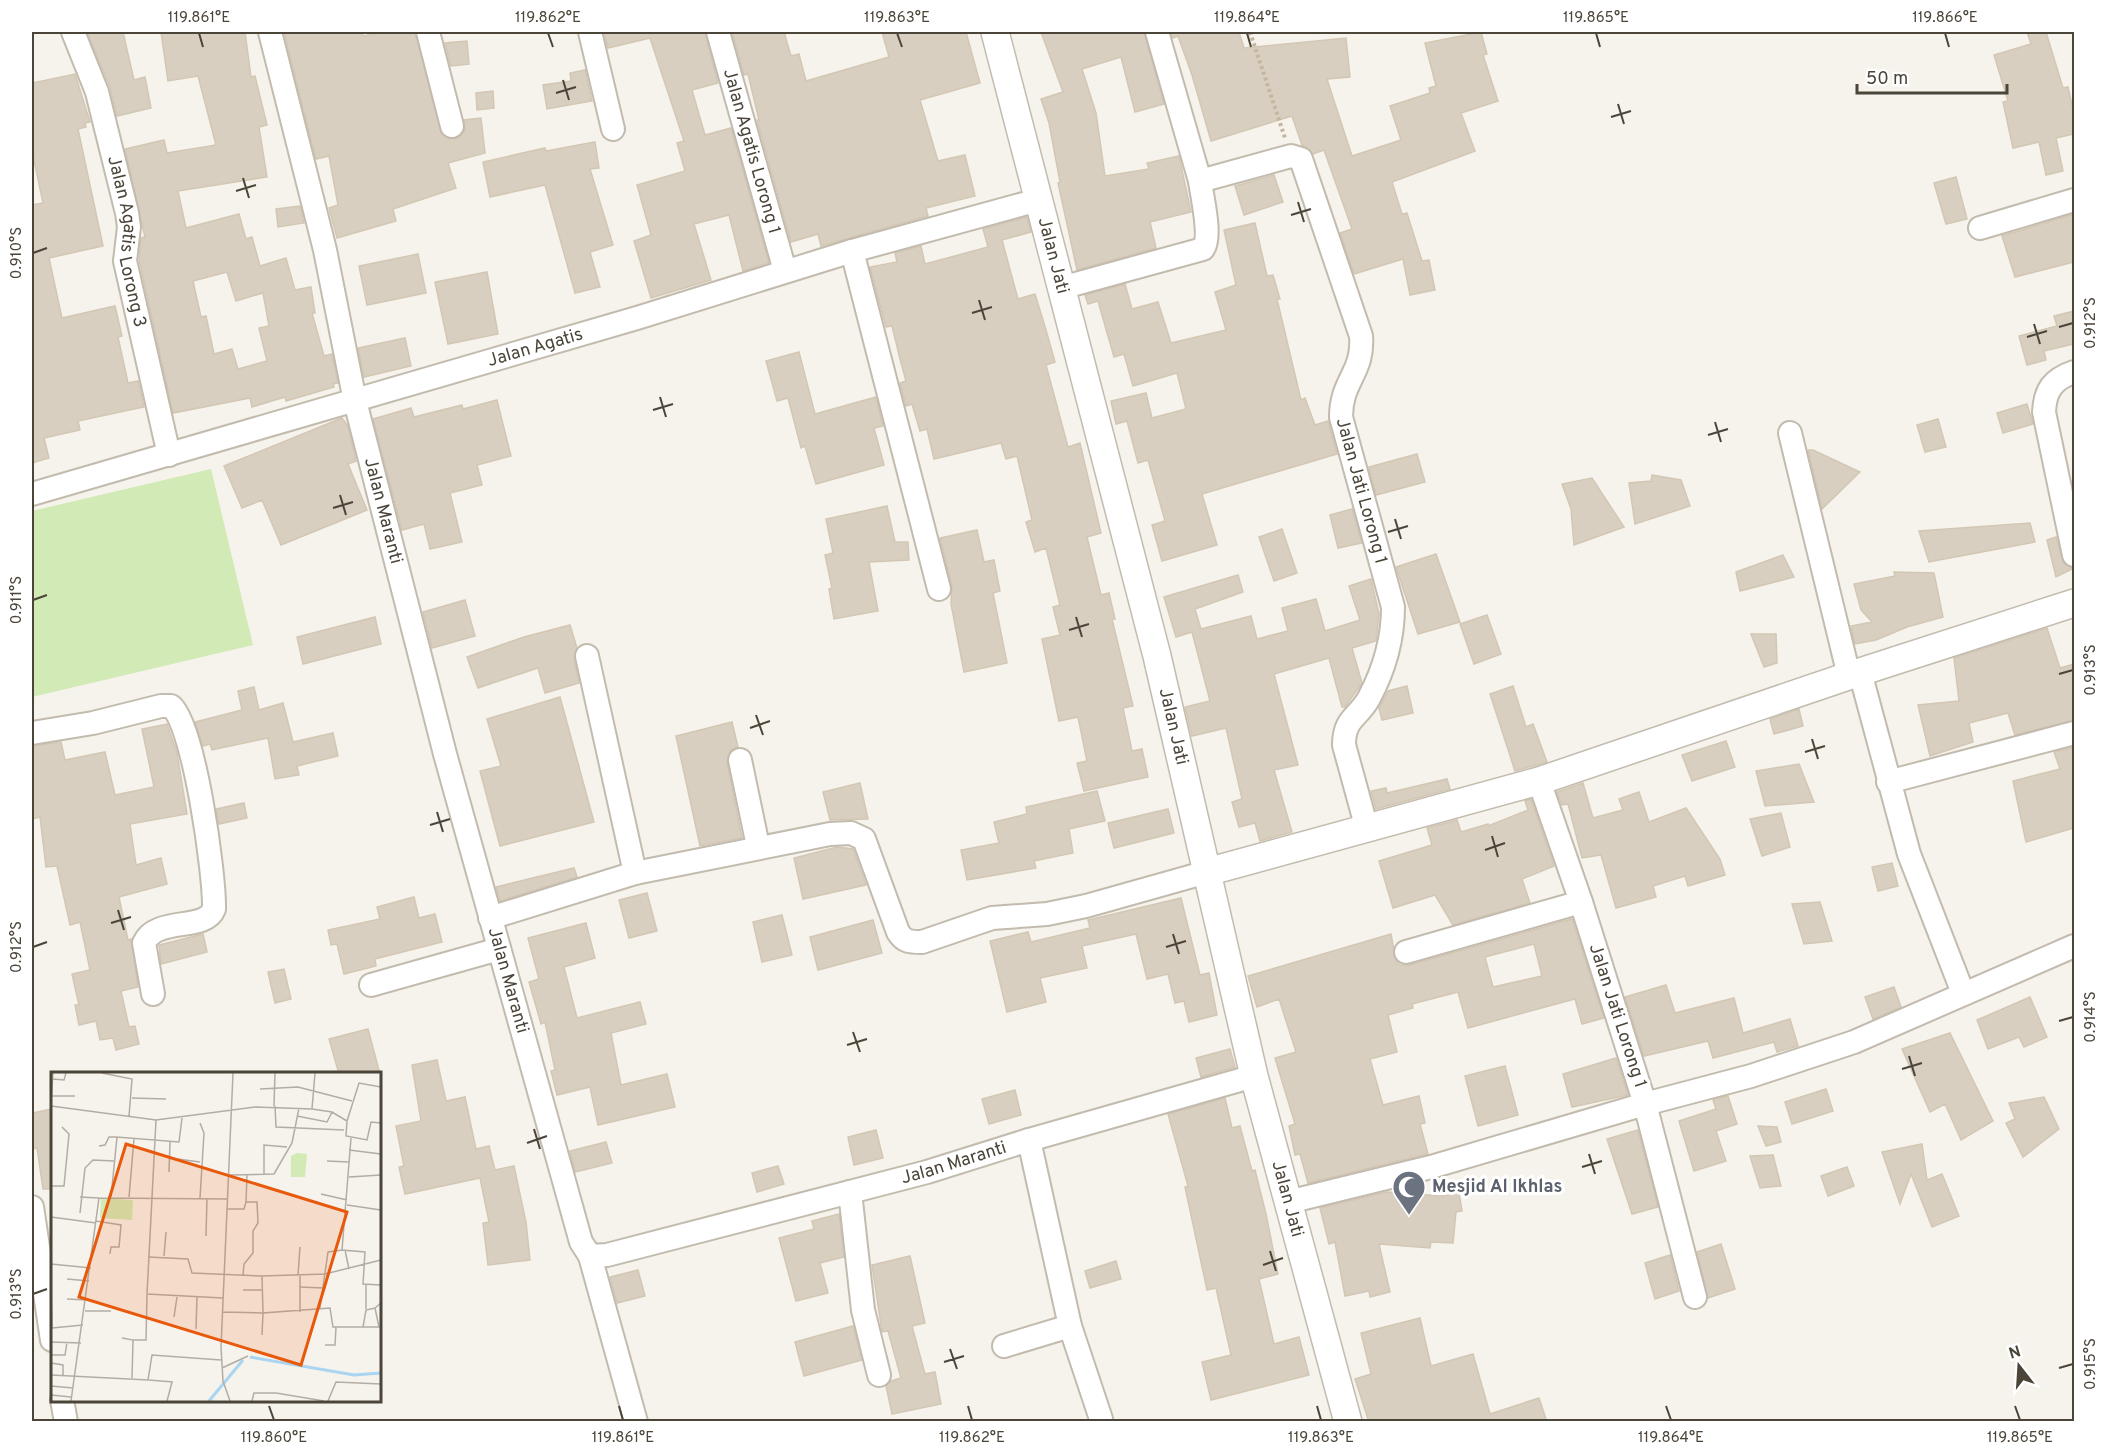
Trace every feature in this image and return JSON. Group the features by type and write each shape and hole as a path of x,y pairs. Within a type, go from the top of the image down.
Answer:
{"street":[{"name":"Jalan Agatis Lorong 3","path":"73,32 97,92 127,213 129,227 125,261 169,455"},
{"name":"Jalan Maranti","path":"270,32 325,250 355,401 445,754 581,1242 590,1256 607,1255 927,1172 1029,1140 1254,1076"},
{"path":"428,32 452,126"},
{"path":"590,32 613,129"},
{"name":"Jalan Agatis Lorong 1","path":"718,32 785,271"},
{"name":"Jalan Jati","path":"995,32 1157,656 1254,1076 1348,1422"},
{"path":"1061,288 1203,249 1207,244 1200,181 1157,32"},
{"path":"1200,181 1291,156"},
{"name":"Jalan Jati Lorong 1","path":"1291,156 1301,159 1361,336 1360,365 1347,385 1341,401 1341,417 1394,607 1391,636 1380,674 1362,710 1350,719 1344,730 1344,745 1367,829"},
{"name":"Jalan Agatis","path":"32,494 355,401 852,251 1038,200"},
{"path":"1980,228 2074,200"},
{"path":"852,251 939,589"},
{"path":"2074,372 2061,376 2050,386 2045,396 2044,412 2074,555"},
{"path":"1790,433 1854,674 1909,854 1963,993"},
{"path":"490,918 635,873 758,846 830,834 860,835 867,843 898,932 903,940 922,942 992,918 1047,914 1086,906 1539,781 1854,674 2074,603"},
{"path":"587,656 635,873"},
{"path":"32,733 93,723 161,706 171,706 181,717 205,826 214,909 205,919 160,929 147,937 144,943 153,994"},
{"path":"1888,782 2074,733"},
{"path":"740,760 758,846"},
{"name":"Jalan Jati Lorong 1","path":"1288,1202 1431,1167 1645,1104 1581,903 1539,781"},
{"path":"1406,952 1581,903"},
{"path":"1695,1297 1645,1104 1751,1076 1854,1042 2074,946"},
{"path":"371,985 499,949"},
{"path":"1029,1140 1070,1326 1101,1419"},
{"path":"850,1192 862,1310 879,1375"},
{"path":"32,1208 38,1286 51,1336"},
{"path":"590,1256 636,1422"},
{"path":"1004,1346 1070,1326"},
{"path":"62,1402 66,1422"}],"path":[{"path":"1250,32 1291,156"}],"green space":[{"path":"211,469 253,645 32,697 32,511"}],"building":[{"path":"87,32 123,32 134,80 145,77 151,108 117,116 110,87"},
{"path":"161,32 245,32 251,77 255,76 267,125 259,127 267,177 178,191 186,228 239,214 246,239 252,237 260,266 286,258 295,290 311,287 315,313 312,313 324,356 332,354 338,383 333,384 334,387 286,401 285,397 252,407 250,398 173,413 139,260 141,238 145,237 125,149 164,140 167,153 216,145 198,76 168,81","holes":["227,272 236,301 263,293 269,326 259,328 267,361 238,369 232,349 214,354 206,316 201,317 193,281"]},
{"path":"284,32 362,32 363,36 383,32 415,32 442,135 456,139 465,130 464,120 481,118 485,153 448,163 456,188 393,209 396,221 337,238 329,208 338,205 329,156 316,159"},
{"path":"604,32 705,32 718,83 692,90 705,135 731,128 769,263 743,271 729,215 694,224 711,280 651,298 634,241 651,235 637,185 685,171 677,143 684,141 650,38 608,48"},
{"path":"732,32 784,32 791,56 799,54 806,81 889,57 882,32 966,32 980,83 920,100 938,161 965,155 975,196 926,208 928,216 821,246 818,234 791,242 757,120 759,120 748,74 744,75"},
{"path":"1041,32 1144,32 1164,104 1135,112 1121,57 1082,69 1096,113 1105,176 1149,169 1147,163 1179,156 1191,212 1150,222 1156,248 1077,270 1058,183 1060,182 1049,123 1041,99 1063,92"},
{"path":"1171,32 1239,32 1244,48 1346,38 1350,77 1327,79 1352,156 1401,140 1390,106 1430,93 1429,88 1436,86 1425,43 1481,32 1487,54 1483,55 1498,101 1461,113 1475,151 1392,182 1402,214 1407,213 1422,261 1429,260 1435,290 1410,295 1403,259 1354,274 1340,233 1352,229 1324,150 1313,154 1302,145 1292,116 1211,141 1178,36 1173,38"},
{"path":"2027,32 2046,32 2063,88 2068,87 2074,114 2074,134 2056,138 2063,171 2046,175 2039,142 2013,148 2003,102 2008,101 1994,55 2031,44"},
{"path":"467,41 469,64 451,66 445,43"},
{"path":"585,70 592,101 547,109 543,85 571,81 570,73"},
{"path":"75,74 90,122 85,123 86,127 78,129 103,246 49,258 62,318 115,306 122,336 118,337 128,383 138,381 144,407 78,421 80,430 44,438 49,458 32,463 32,205 43,203 32,151 32,83"},
{"path":"493,91 494,108 477,110 476,93"},
{"path":"595,142 599,168 590,169 613,245 590,252 600,287 575,293 545,185 490,197 483,162 545,148 546,151"},
{"path":"1274,175 1283,202 1244,215 1235,186"},
{"path":"1956,177 1967,219 1946,224 1934,183"},
{"path":"300,206 304,223 278,227 276,209"},
{"path":"2074,214 2074,262 2015,277 2002,236"},
{"path":"1027,217 1031,232 1002,240 1018,299 1035,294 1055,362 1046,365 1068,447 1080,443 1101,533 1087,537 1101,595 1109,593 1115,619 1112,619 1133,706 1123,708 1132,751 1142,749 1148,777 1084,791 1077,763 1087,761 1078,717 1059,721 1042,639 1060,635 1053,607 1060,605 1046,548 1035,552 1026,522 1032,520 1017,456 1006,459 1001,443 934,459 927,429 920,431 912,404 906,406 900,383 906,381 892,326 886,327 870,267 897,262 895,253 921,246 925,264 988,247 983,229"},
{"path":"1255,223 1267,276 1273,275 1280,299 1277,299 1301,400 1305,398 1315,425 1328,421 1337,454 1202,494 1217,545 1162,561 1152,525 1165,521 1148,460 1138,463 1127,421 1116,424 1111,401 1146,393 1152,418 1186,409 1177,373 1133,386 1124,354 1114,357 1098,301 1088,304 1085,295 1125,284 1132,309 1158,302 1171,343 1226,330 1215,292 1236,285 1224,230"},
{"path":"418,254 426,293 367,305 359,266"},
{"path":"487,272 498,334 448,344 435,282"},
{"path":"2074,311 2074,344 2044,351 2046,360 2027,365 2019,336 2057,326 2054,316"},
{"path":"405,338 411,366 364,377 358,348"},
{"path":"799,352 815,414 876,397 883,426 874,428 884,465 816,484 805,446 801,448 788,398 777,401 766,361"},
{"path":"497,400 511,456 477,465 482,485 450,493 462,542 430,549 424,524 402,530 373,419 411,408 414,417 462,405 463,409"},
{"path":"2027,404 2033,424 2003,433 1997,413"},
{"path":"342,418 348,426 356,461 348,464 367,510 281,545 262,500 242,508 224,466"},
{"path":"1938,419 1946,447 1925,452 1917,425"},
{"path":"1808,450 1813,450 1860,472 1822,509"},
{"path":"1417,454 1425,482 1376,495 1369,467"},
{"path":"1652,475 1681,480 1690,506 1635,524 1629,483 1651,481"},
{"path":"1592,478 1624,527 1574,545 1571,509 1562,484"},
{"path":"887,506 895,542 908,542 909,560 869,562 878,611 834,619 829,589 832,588 825,555 833,553 826,519"},
{"path":"1352,509 1362,543 1338,548 1330,515"},
{"path":"2030,523 2035,542 1929,562 1919,531"},
{"path":"1282,529 1297,573 1274,581 1259,537"},
{"path":"977,530 984,562 994,560 1000,591 993,593 1007,663 964,672 951,604 952,586 940,538"},
{"path":"2056,537 2064,564 2074,568 2056,577 2047,540"},
{"path":"1436,554 1460,622 1418,634 1396,567"},
{"path":"1783,555 1794,577 1740,591 1736,572"},
{"path":"1894,572 1934,573 1943,617 1907,627 1876,640 1855,644 1851,626 1872,622 1861,610 1854,584 1895,576"},
{"path":"1238,575 1243,592 1195,609 1201,629 1251,616 1257,639 1288,631 1282,608 1316,599 1325,631 1360,620 1349,586 1371,579 1379,614 1376,641 1352,648 1362,683 1345,707 1342,707 1329,658 1274,674 1298,765 1274,770 1292,832 1260,841 1255,823 1239,827 1232,802 1242,799 1226,728 1192,736 1185,707 1210,701 1192,632 1176,637 1164,597"},
{"path":"465,600 475,636 432,648 423,612"},
{"path":"1487,615 1501,654 1474,664 1460,624"},
{"path":"375,617 381,644 303,664 297,637"},
{"path":"570,625 577,648 574,658 579,683 545,693 538,668 478,688 467,657 524,637"},
{"path":"2047,628 2060,668 2074,664 2074,720 2015,735 2008,713 1969,723 1973,742 1930,756 1918,705 1959,701 1954,658"},
{"path":"1751,634 1776,634 1777,663 1764,667"},
{"path":"1407,686 1413,713 1382,720 1379,708 1388,691"},
{"path":"1513,686 1526,727 1533,724 1547,762 1515,771 1490,694"},
{"path":"254,687 259,710 283,703 293,742 333,733 338,756 297,766 299,775 275,779 268,738 212,750 210,744 203,746 195,722 242,710 238,691"},
{"path":"560,697 594,822 500,846 480,771 501,766 487,719"},
{"path":"1799,709 1803,726 1774,734 1770,719"},
{"path":"732,722 738,747 731,750 727,763 742,838 700,846 676,736"},
{"path":"167,724 177,753 187,814 130,824 136,865 161,858 167,884 119,897 128,940 131,939 138,987 121,991 129,1027 135,1026 139,1044 116,1050 113,1038 100,1040 96,1021 79,1025 75,1005 79,1005 72,974 90,970 80,922 70,925 57,866 46,867 40,817 32,819 32,746 61,742 65,760 105,752 115,795 154,787 142,729"},
{"path":"1726,741 1735,767 1692,781 1682,755"},
{"path":"2074,747 2074,828 2026,842 2013,781 2060,769 2054,752"},
{"path":"1799,764 1814,802 1765,806 1756,771"},
{"path":"1447,779 1450,789 1376,809 1371,791 1386,788 1387,793"},
{"path":"860,783 868,819 830,820 823,792"},
{"path":"1583,783 1593,818 1623,810 1619,799 1639,792 1649,822 1686,808 1720,859 1725,875 1688,886 1685,876 1653,886 1656,897 1616,908 1601,855 1582,858 1568,804 1562,805 1557,792"},
{"path":"1097,791 1105,821 1069,829 1073,853 1034,861 1036,868 967,880 961,850 999,843 994,822 1027,814 1026,807"},
{"path":"1531,799 1554,866 1522,879 1530,903 1453,925 1435,895 1393,908 1379,861 1432,845 1427,828 1457,820 1461,832 1488,824 1488,826 1528,810 1525,801"},
{"path":"244,803 247,818 219,824 216,809"},
{"path":"1168,809 1174,833 1114,848 1108,823"},
{"path":"1781,813 1790,847 1762,856 1750,819"},
{"path":"837,847 853,849 866,885 803,899 794,858"},
{"path":"1892,863 1898,886 1878,891 1872,867"},
{"path":"574,868 577,877 500,901 496,887"},
{"path":"647,893 657,931 629,938 619,900"},
{"path":"414,897 419,918 435,914 442,942 375,959 376,966 344,974 337,944 331,945 328,930 380,919 377,907"},
{"path":"1181,898 1200,975 1209,973 1217,1015 1189,1022 1184,1001 1175,1003 1168,974 1147,979 1136,934 1082,946 1087,968 1040,978 1046,1002 1007,1012 990,941 1028,932 1031,942 1090,928 1088,920"},
{"path":"1820,902 1832,941 1804,944 1792,904"},
{"path":"782,915 792,955 762,962 753,922"},
{"path":"1572,919 1604,1018 1582,1024 1575,999 1468,1028 1458,992 1412,1004 1413,1008 1388,1015 1397,1052 1370,1059 1383,1105 1419,1096 1425,1123 1420,1124 1428,1154 1308,1183 1300,1154 1295,1155 1289,1126 1295,1124 1275,1058 1296,1052 1279,999 1257,1007 1248,976 1391,934 1396,961 1400,965 1410,965","holes":["1534,944 1542,976 1493,987 1485,957"]},
{"path":"873,920 882,953 818,970 810,937"},
{"path":"586,923 595,958 564,967 577,1018 640,1002 646,1024 611,1033 621,1085 667,1074 675,1107 598,1125 590,1087 557,1095 551,1071 555,1070 545,1022 541,1024 529,982 539,979 528,938"},
{"path":"203,934 207,952 161,964 159,945"},
{"path":"284,969 291,999 275,1003 268,972"},
{"path":"1666,985 1675,1013 1734,998 1743,1033 1790,1019 1798,1046 1777,1052 1774,1042 1713,1058 1708,1041 1644,1056 1625,997"},
{"path":"1894,987 1901,1007 1873,1019 1865,997"},
{"path":"2030,997 2047,1037 2024,1047 2019,1037 1988,1049 1977,1020"},
{"path":"368,1029 379,1072 338,1072 329,1039"},
{"path":"1950,1033 1993,1121 1961,1140 1945,1104 1930,1112 1902,1049"},
{"path":"1230,1049 1235,1067 1201,1077 1196,1058"},
{"path":"1616,1058 1628,1095 1572,1107 1563,1074"},
{"path":"437,1060 446,1101 465,1097 476,1149 489,1146 495,1170 514,1166 526,1222 530,1260 488,1265 483,1223 489,1222 480,1178 405,1194 399,1167 404,1166 396,1126 421,1121 412,1065"},
{"path":"1505,1066 1518,1115 1478,1126 1465,1076"},
{"path":"1826,1089 1833,1111 1792,1124 1785,1102"},
{"path":"1015,1090 1021,1115 989,1124 982,1099"},
{"path":"1728,1096 1737,1124 1716,1131 1726,1161 1694,1171 1679,1121 1716,1109 1713,1100"},
{"path":"2044,1097 2059,1129 2023,1157 2006,1123 2015,1119 2009,1103"},
{"path":"1225,1098 1232,1128 1240,1126 1252,1171 1255,1170 1278,1274 1259,1279 1274,1344 1299,1337 1309,1375 1211,1400 1202,1362 1231,1355 1216,1288 1207,1290 1185,1187 1188,1186 1168,1114"},
{"path":"51,1109 51,1189 43,1189 37,1148 32,1149 32,1113"},
{"path":"1758,1126 1777,1127 1781,1142 1766,1146"},
{"path":"876,1130 883,1158 854,1165 848,1137"},
{"path":"1638,1130 1658,1207 1632,1214 1607,1139"},
{"path":"606,1142 612,1163 575,1172 570,1151"},
{"path":"1922,1144 1927,1180 1942,1174 1959,1216 1932,1227 1911,1174 1900,1204 1882,1152"},
{"path":"1773,1155 1781,1186 1760,1188 1750,1156"},
{"path":"778,1166 784,1184 757,1192 752,1173"},
{"path":"1847,1167 1854,1186 1828,1196 1821,1176"},
{"path":"1387,1192 1442,1196 1459,1193 1462,1211 1456,1212 1453,1243 1431,1242 1430,1248 1379,1244 1390,1292 1370,1297 1369,1291 1345,1296 1335,1242 1329,1244 1320,1208"},
{"path":"839,1214 844,1257 820,1263 828,1293 796,1301 779,1238 814,1229 812,1221"},
{"path":"1721,1244 1735,1289 1708,1298 1697,1252"},
{"path":"1670,1255 1679,1291 1655,1299 1645,1263"},
{"path":"910,1256 925,1323 912,1326 925,1374 935,1372 941,1404 892,1414 886,1386 891,1381 901,1378 888,1331 882,1332 872,1265"},
{"path":"1116,1261 1121,1279 1090,1288 1085,1271"},
{"path":"638,1270 645,1296 617,1303 610,1277"},
{"path":"1420,1318 1431,1366 1473,1354 1490,1414 1539,1398 1547,1422 1369,1422 1355,1379 1371,1374 1361,1333"},
{"path":"853,1326 862,1360 804,1376 795,1342"}],"place":[{"name":"Mesjid Al Ikhlas","path":"1409,1216"}]}
